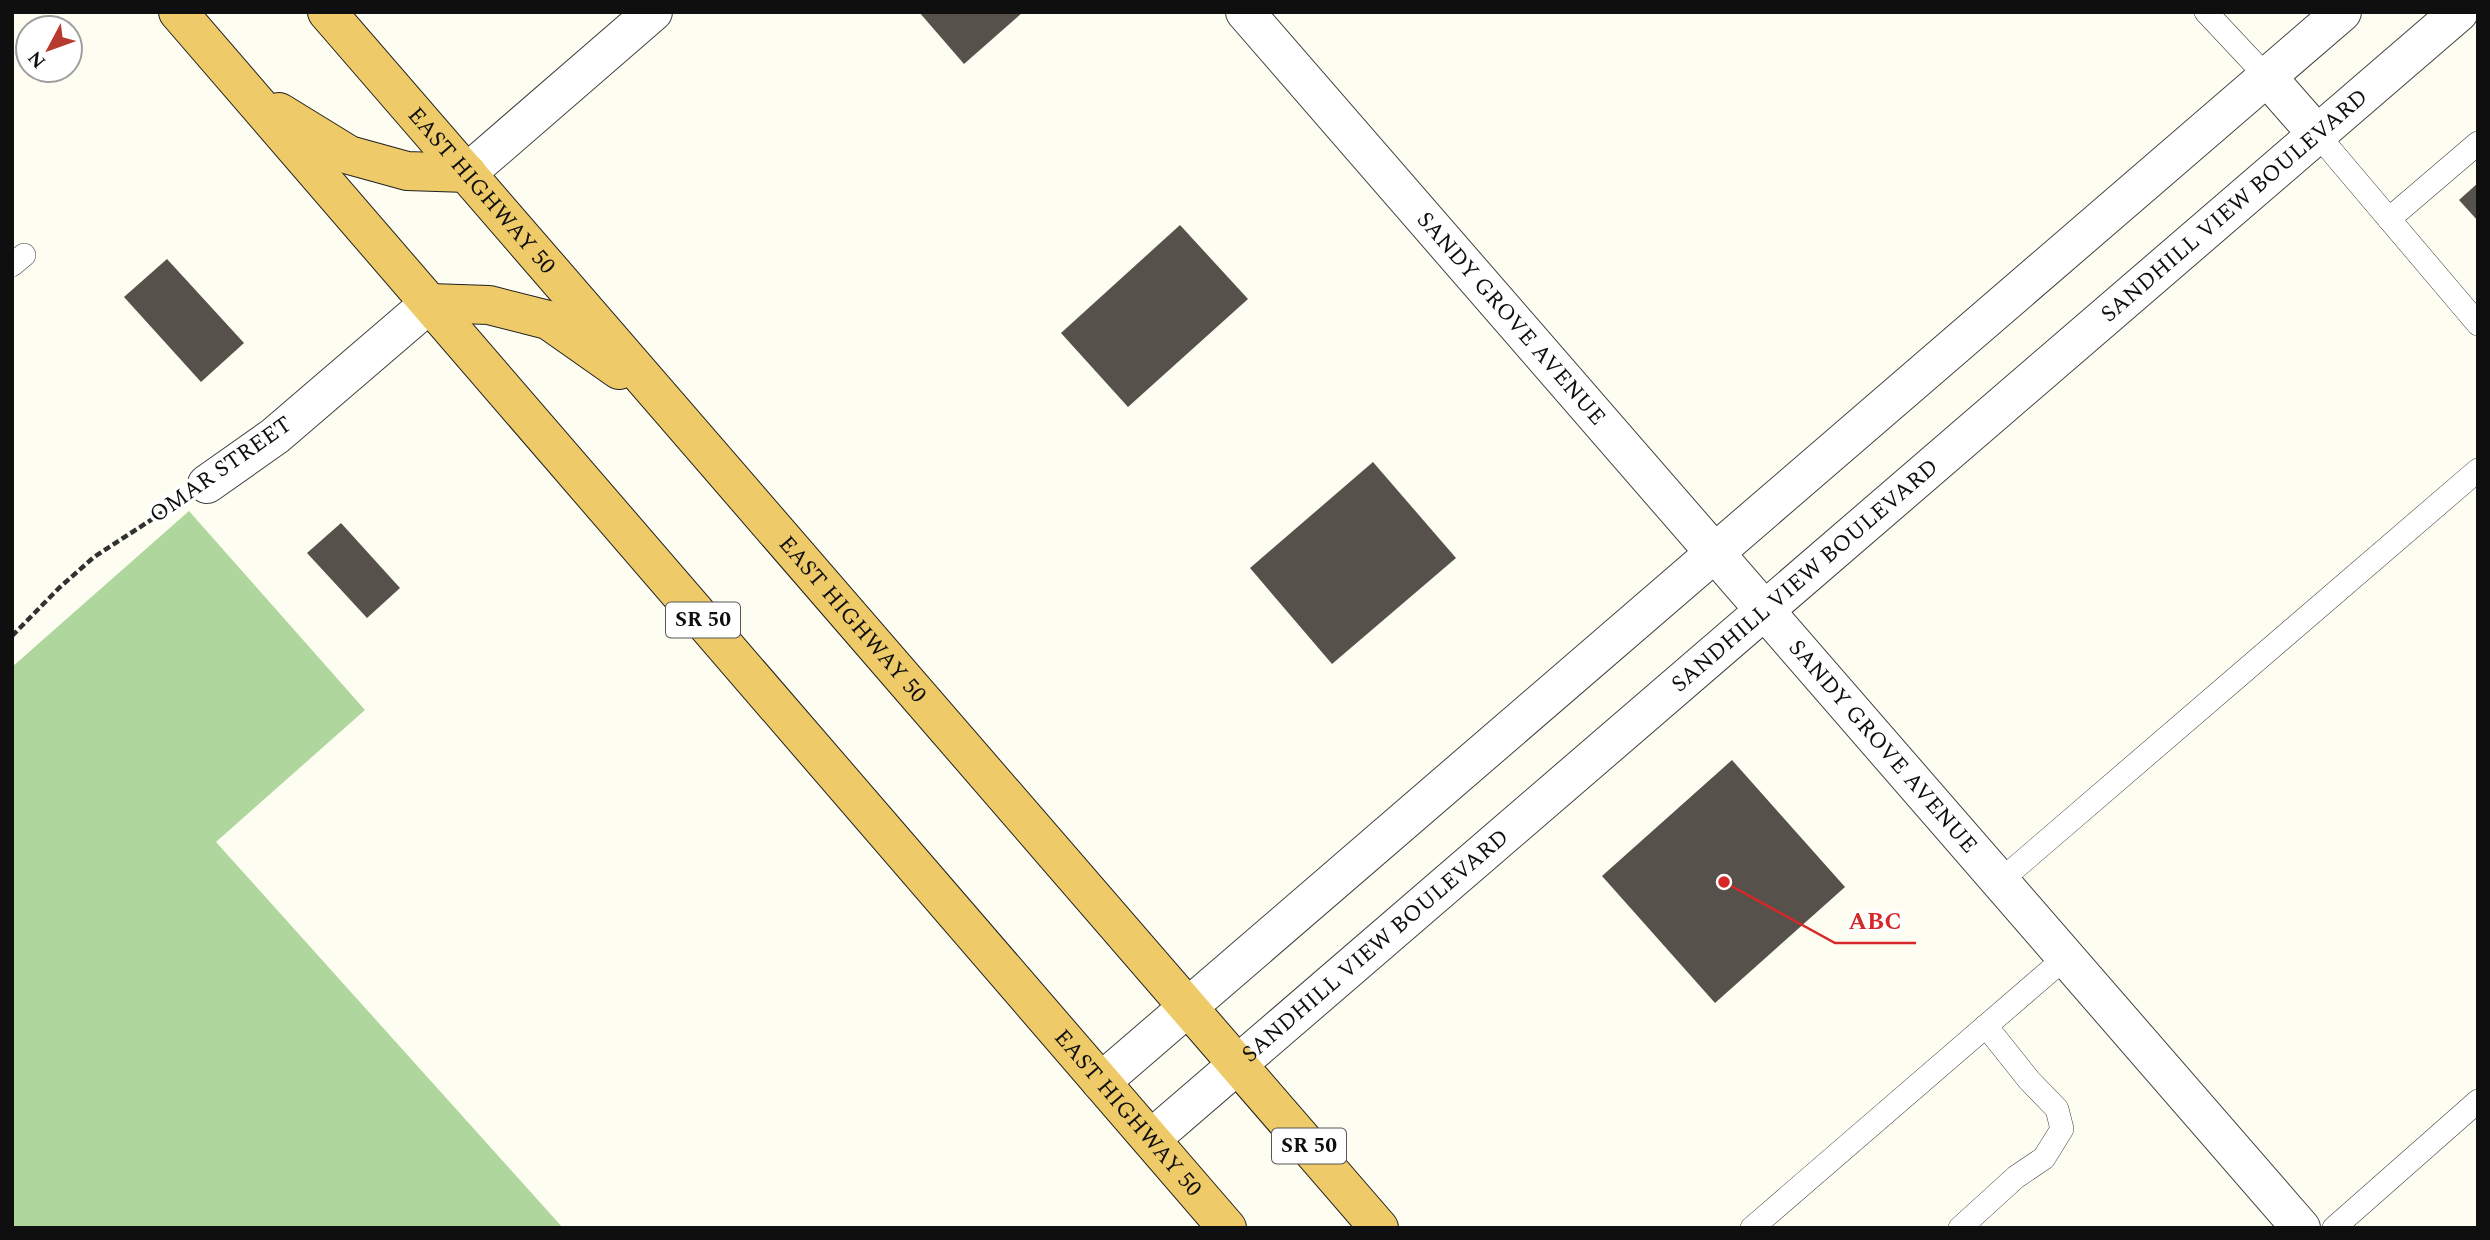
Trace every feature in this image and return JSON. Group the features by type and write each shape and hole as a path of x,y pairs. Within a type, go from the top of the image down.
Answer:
{"highway":[{"name":"EAST HIGHWAY 50","path":"178,12 1227,1228"},
{"name":"EAST HIGHWAY 50","path":"327,12 1379,1228"},
{"path":"248,92 349,155 407,171 467,173"},
{"path":"430,303 489,305 548,320 667,403"}],"street":[{"path":"467,173 653,12"},
{"name":"SANDY GROVE AVENUE","path":"1245,12 2301,1228"},
{"path":"1101,1082 2342,12"},
{"name":"SANDHILL VIEW BOULEVARD","path":"1151,1139 1766,612 2459,12"},
{"path":"2267,77 2317,134"},
{"name":"OMAR STREET","path":"207,484 275,436 430,303"}],"lane":[{"path":"2206,12 2267,77"},
{"path":"2317,134 2478,324"},
{"path":"2389,219 2478,143"},
{"path":"2000,881 2478,470"},
{"path":"1752,1228 2066,957"},
{"path":"1960,1228 2016,1177 2044,1158 2062,1129 2057,1109 2029,1080 1986,1026"},
{"path":"2334,1228 2478,1101"}],"path":[{"name":"OMAR STREET","path":"12,636 94,556 207,484"}],"green space":[{"path":"189,511 365,710 216,842 563,1228 12,1228 12,667"}],"building":[{"path":"919,12 1023,12 964,64"},
{"path":"2478,183 2478,221 2459,200"},
{"path":"1180,225 1248,299 1128,407 1061,333"},
{"path":"167,259 244,343 201,382 124,297"},
{"path":"1373,462 1456,558 1332,664 1250,568"},
{"path":"341,523 400,588 367,618 307,553"},
{"path":"1732,760 1845,887 1715,1003 1602,876"}],"place":[{"name":"ABC","path":"1724,882"}]}
